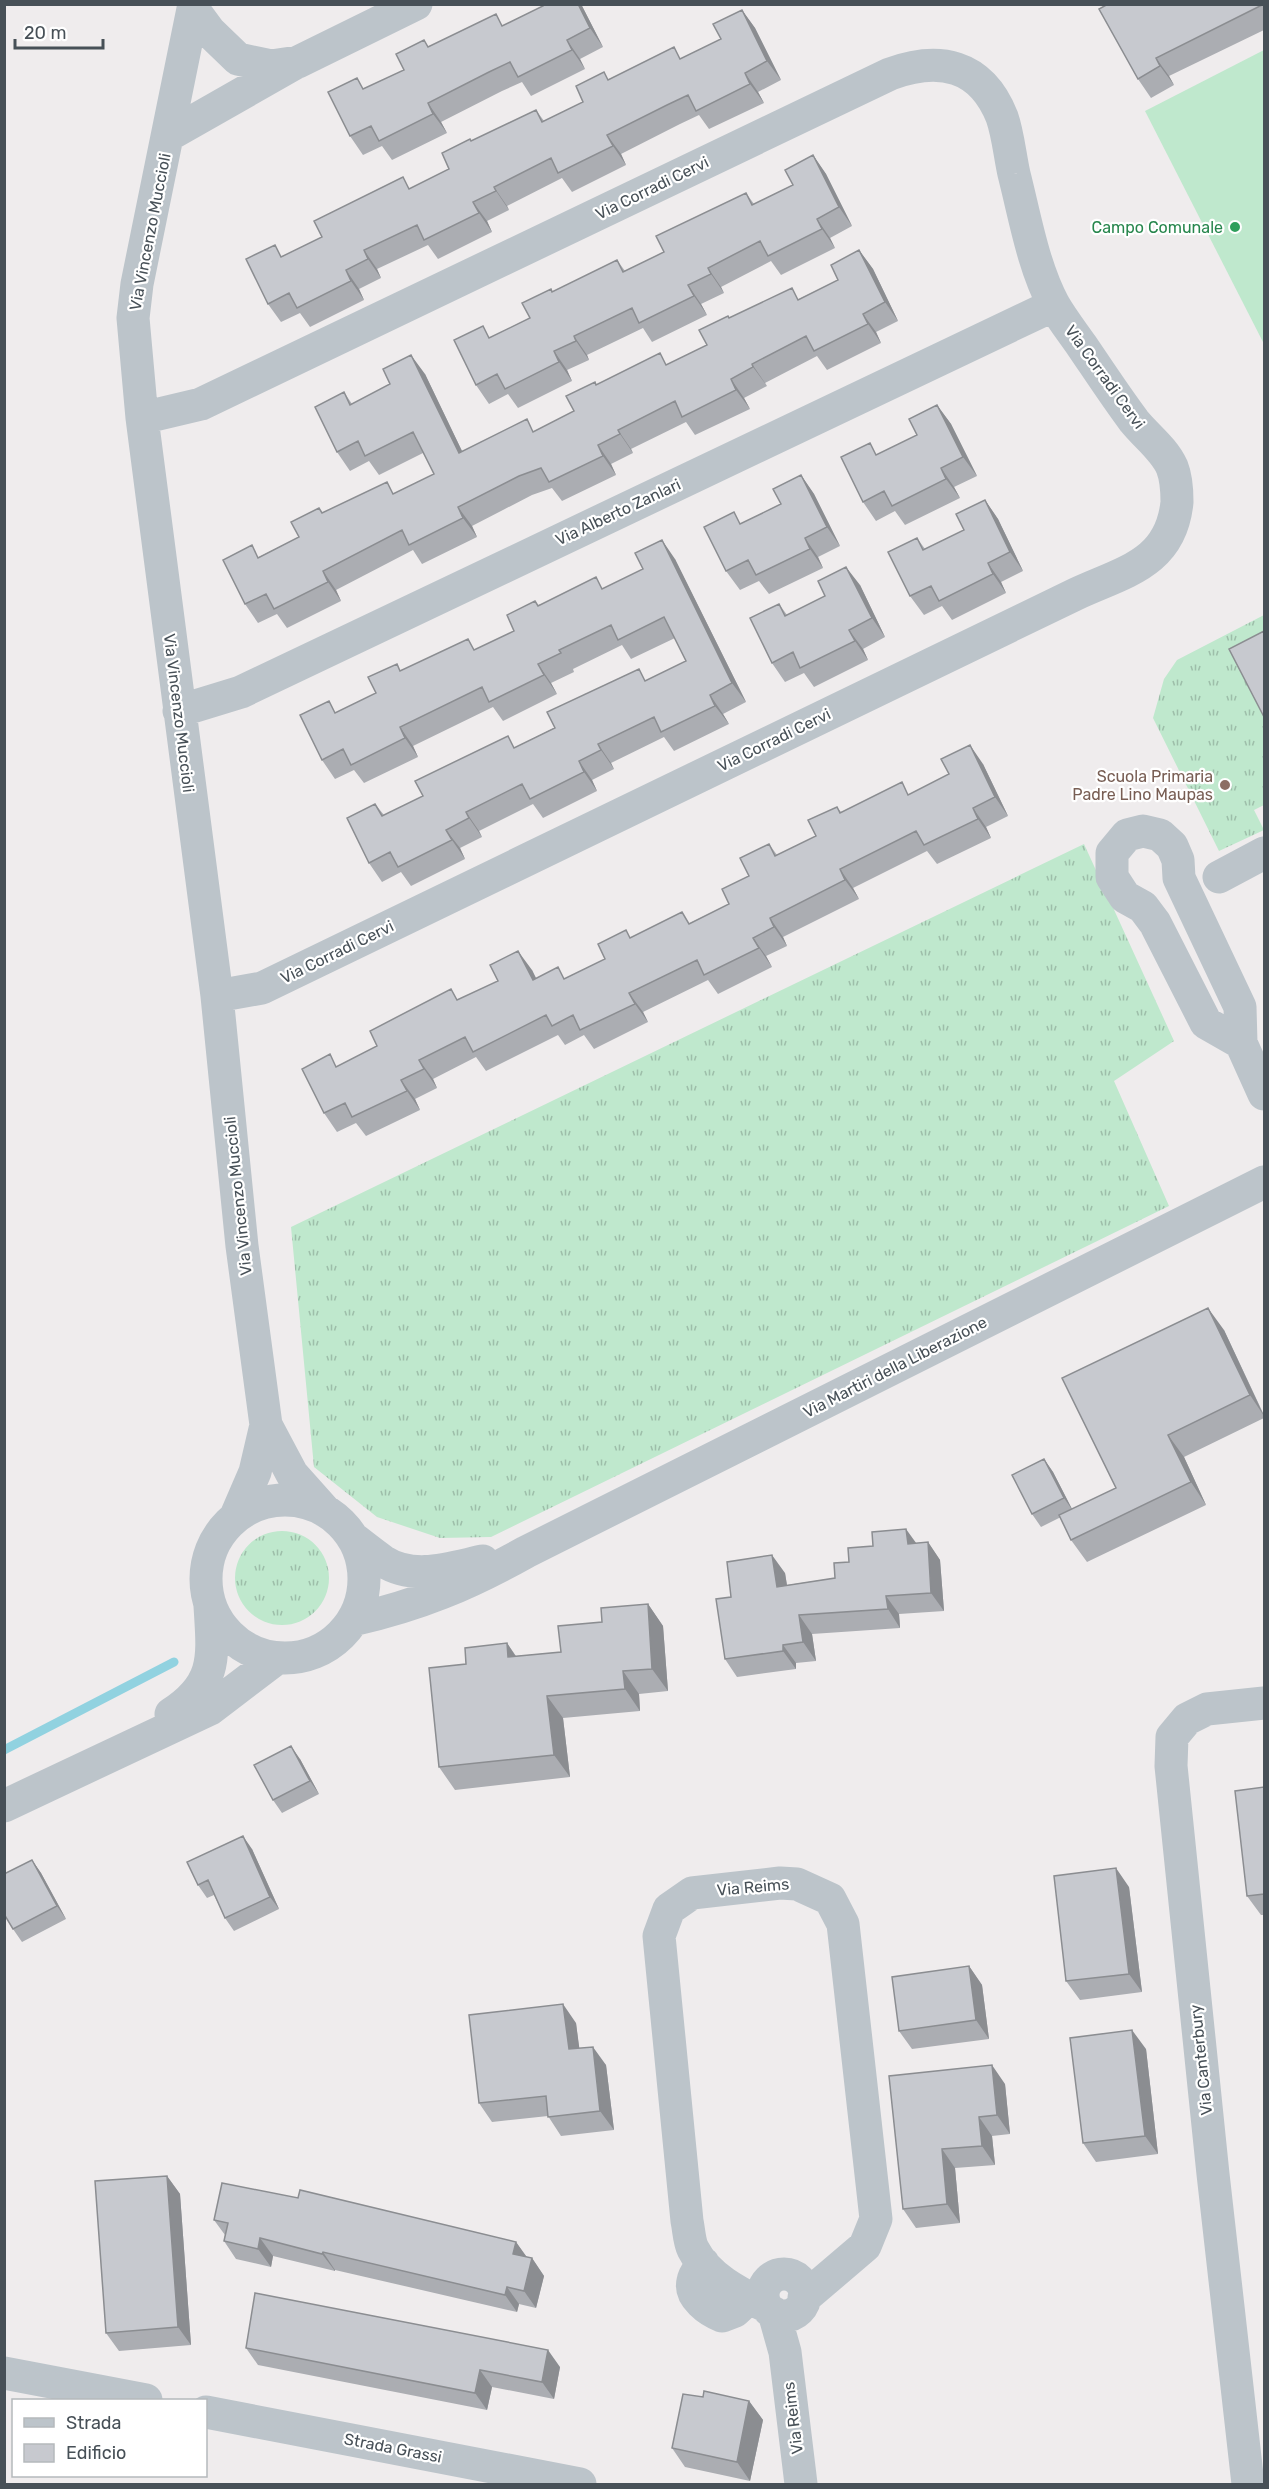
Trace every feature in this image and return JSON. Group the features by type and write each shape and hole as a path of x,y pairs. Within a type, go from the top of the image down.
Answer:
{"street":[{"path":"169,135 298,62 416,4"},
{"path":"193,7 210,32 238,59 271,66 298,62"},
{"name":"Via Vincenzo Muccioli","path":"193,7 169,135 137,284 133,318 142,418 217,996 242,1246 266,1425"},
{"name":"Via Corradi Cervi","path":"142,418 201,404 879,79 913,65 931,64 951,67 967,73 982,84 993,99 1002,119 1018,190 1040,270 1054,305 1135,422 1173,468 1176,494 1174,520 1168,536 1155,555 1141,565 1076,594 262,988 217,996"},
{"name":"Via Alberto Zanlari","path":"179,711 241,692 1054,305"},
{"path":"1241,1044 1206,1023 1155,922 1143,907 1125,897 1112,877 1112,853 1127,835 1143,831 1160,835 1172,846 1178,860 1179,878 1240,1007 1241,1044 1264,1094"},
{"path":"1219,876 1264,853"},
{"name":"Via Martiri della Liberazione","path":"353,1620 398,1610 482,1577 526,1552 1264,1182"},
{"path":"266,1425 292,1474 325,1510"},
{"path":"236,1516 255,1472 266,1425"},
{"name":"Via Martiri della Liberazione","path":"104,1758 188,1704 203,1686 210,1666 212,1644 206,1582 209,1557 219,1535 236,1516 257,1505 280,1500 303,1502 325,1510 341,1523 354,1539 385,1562 403,1570 426,1572 526,1552"},
{"name":"Via Martiri della Liberazione","path":"210,1606 220,1625 236,1641 255,1652 277,1658 299,1657 320,1650 339,1637 353,1620 362,1600 364,1580 362,1558 354,1539"},
{"name":"Via Martiri della Liberazione","path":"4,1806 210,1709 277,1658"},
{"name":"Via Canterbury","path":"1248,2484 1171,1766 1172,1737 1187,1719 1208,1709 1264,1702"},
{"name":"Via Reims","path":"780,1883 798,1884 830,1899 843,1924 876,2219 865,2246 844,2265 779,2297 722,2316 712,2312 700,2302 693,2290 692,2283 706,2268 692,2247 687,2221 659,1936 669,1909 692,1893 780,1883"},
{"name":"Via Reims","path":"779,2297 801,2484"},
{"path":"4,2373 141,2399"},
{"name":"Strada Grassi","path":"207,2412 580,2484"}],"green space":[{"name":"Campo Comunale","path":"1264,50 1264,344 1145,111"},
{"name":"Scuola Primaria Padre Lino Maupas","path":"1264,615 1264,805 1254,810 1264,830 1219,851 1153,718 1164,679 1177,660"},
{"path":"1084,844 1174,1041 1114,1081 1169,1206 491,1537 440,1538 377,1517 314,1467 291,1227"},
{"path":"282,1531 300,1535 315,1545 325,1560 329,1578 325,1596 315,1611 300,1621 282,1625 264,1621 249,1611 239,1596 235,1578 239,1560 249,1545 264,1535"}],"building":[{"path":"542,4 578,4 590,28 567,40 572,50 518,77 510,62 428,103 433,114 379,141 371,126 350,136 328,92 357,78 363,89 404,70 396,54 424,40 428,47 496,14 502,26 543,6"},
{"path":"1108,4 1264,4 1156,58 1160,66 1138,79 1099,9"},
{"path":"742,10 767,61 745,73 750,84 696,111 688,95 607,135 613,146 558,173 551,158 494,187 496,191 473,202 479,213 424,240 417,225 364,250 368,259 346,270 351,281 297,308 289,293 268,304 246,259 275,245 281,257 322,237 314,221 403,177 409,189 449,169 442,153 470,139 471,141 536,110 542,122 583,102 576,86 604,72 608,80 674,47 680,59 721,39 713,24"},
{"path":"813,155 839,207 817,219 822,229 768,256 760,241 708,268 711,274 688,285 694,296 639,323 632,308 574,336 576,341 554,351 559,362 505,389 497,374 476,385 454,340 483,326 489,338 530,318 522,303 551,289 552,292 617,260 623,272 664,252 656,236 746,193 752,205 793,185 785,170"},
{"path":"859,250 885,302 863,314 868,324 814,351 806,336 752,364 753,367 731,379 736,390 682,417 675,401 618,430 620,434 598,445 603,456 549,482 541,468 519,476 458,507 463,518 409,545 402,530 323,571 328,582 274,609 266,594 245,604 223,560 252,545 258,558 299,537 291,522 319,508 322,513 387,482 393,494 434,474 413,432 365,456 358,441 337,452 315,407 344,392 350,405 390,384 383,369 411,355 459,453 527,419 533,432 574,411 566,396 595,382 596,385 660,353 666,365 707,345 699,330 792,288 798,300 838,280 831,265"},
{"path":"937,405 963,457 941,468 946,479 892,506 884,491 863,502 841,457 870,443 876,455 917,435 909,419"},
{"path":"801,475 827,527 805,538 810,549 756,575 748,560 726,571 704,527 734,512 740,524 781,504 773,489"},
{"path":"985,500 1010,552 988,563 993,574 939,601 931,586 910,596 888,552 917,538 923,550 964,530 956,514"},
{"path":"662,540 732,683 710,695 715,706 661,732 654,717 598,744 601,750 579,761 584,772 530,799 522,784 466,812 469,818 446,830 452,840 398,867 390,852 369,863 347,818 375,804 382,816 423,796 415,781 508,736 514,748 555,728 547,712 639,669 645,681 686,661 664,617 618,640 611,625 559,650 561,653 538,664 544,675 489,702 482,687 400,727 405,738 351,765 343,749 322,760 300,715 329,701 335,713 376,693 368,677 397,664 400,671 468,639 474,650 514,631 507,615 535,601 538,606 596,577 602,589 643,569 635,553"},
{"path":"846,567 872,618 849,630 855,641 800,668 793,652 772,663 750,618 779,604 785,616 825,596 818,581"},
{"path":"1264,631 1264,717 1229,649"},
{"path":"970,745 995,797 973,808 978,819 924,845 916,831 840,869 845,880 770,918 774,927 753,938 759,948 704,975 697,960 629,993 635,1004 580,1030 573,1015 552,1026 546,1015 473,1052 465,1037 419,1060 424,1069 401,1080 407,1091 352,1117 345,1103 324,1113 302,1069 330,1054 336,1067 377,1046 370,1031 451,989 457,1000 498,981 490,965 518,951 533,980 558,967 564,979 605,959 598,944 626,930 630,938 682,912 689,924 729,904 722,889 749,876 740,858 769,844 775,856 816,836 808,820 837,807 840,813 902,782 908,795 949,774 941,759"},
{"path":"1208,1308 1250,1395 1168,1435 1191,1482 1071,1540 1059,1515 1116,1488 1062,1378"},
{"path":"1044,1459 1064,1498 1032,1514 1012,1475"},
{"path":"906,1529 908,1544 928,1542 931,1593 886,1596 888,1609 799,1615 803,1642 783,1645 783,1651 725,1659 716,1599 731,1597 727,1562 772,1555 777,1587 835,1578 834,1563 849,1562 848,1548 873,1546 872,1532"},
{"path":"648,1604 652,1669 623,1671 625,1689 547,1696 554,1755 439,1767 429,1668 466,1664 465,1648 507,1643 508,1657 561,1652 558,1626 602,1622 601,1608"},
{"path":"291,1746 310,1781 273,1800 254,1765"},
{"path":"1264,1787 1264,1894 1247,1896 1235,1791"},
{"path":"243,1836 270,1897 225,1918 208,1880 198,1885 187,1862"},
{"path":"32,1860 57,1906 13,1929 4,1914 4,1874"},
{"path":"1116,1868 1129,1974 1066,1981 1054,1876"},
{"path":"969,1966 976,2020 899,2031 892,1977"},
{"path":"563,2004 569,2049 593,2047 600,2111 548,2117 546,2096 479,2103 469,2015"},
{"path":"1132,2030 1145,2136 1083,2143 1070,2038"},
{"path":"992,2065 997,2115 979,2117 982,2146 942,2149 947,2204 903,2209 889,2076"},
{"path":"167,2176 178,2327 106,2333 95,2181"},
{"path":"222,2183 298,2198 300,2190 516,2242 513,2254 532,2258 524,2291 507,2287 505,2295 260,2238 258,2249 224,2241 228,2223 214,2220"},
{"path":"255,2293 548,2350 542,2382 480,2370 475,2393 246,2348"},
{"path":"704,2391 749,2401 737,2462 672,2448 683,2394 703,2397"}],"waterway":[{"path":"4,1750 174,1662"}],"place":[{"name":"Campo Comunale","path":"1235,227"},
{"name":"Scuola Primaria Padre Lino Maupas","path":"1225,785"}]}
